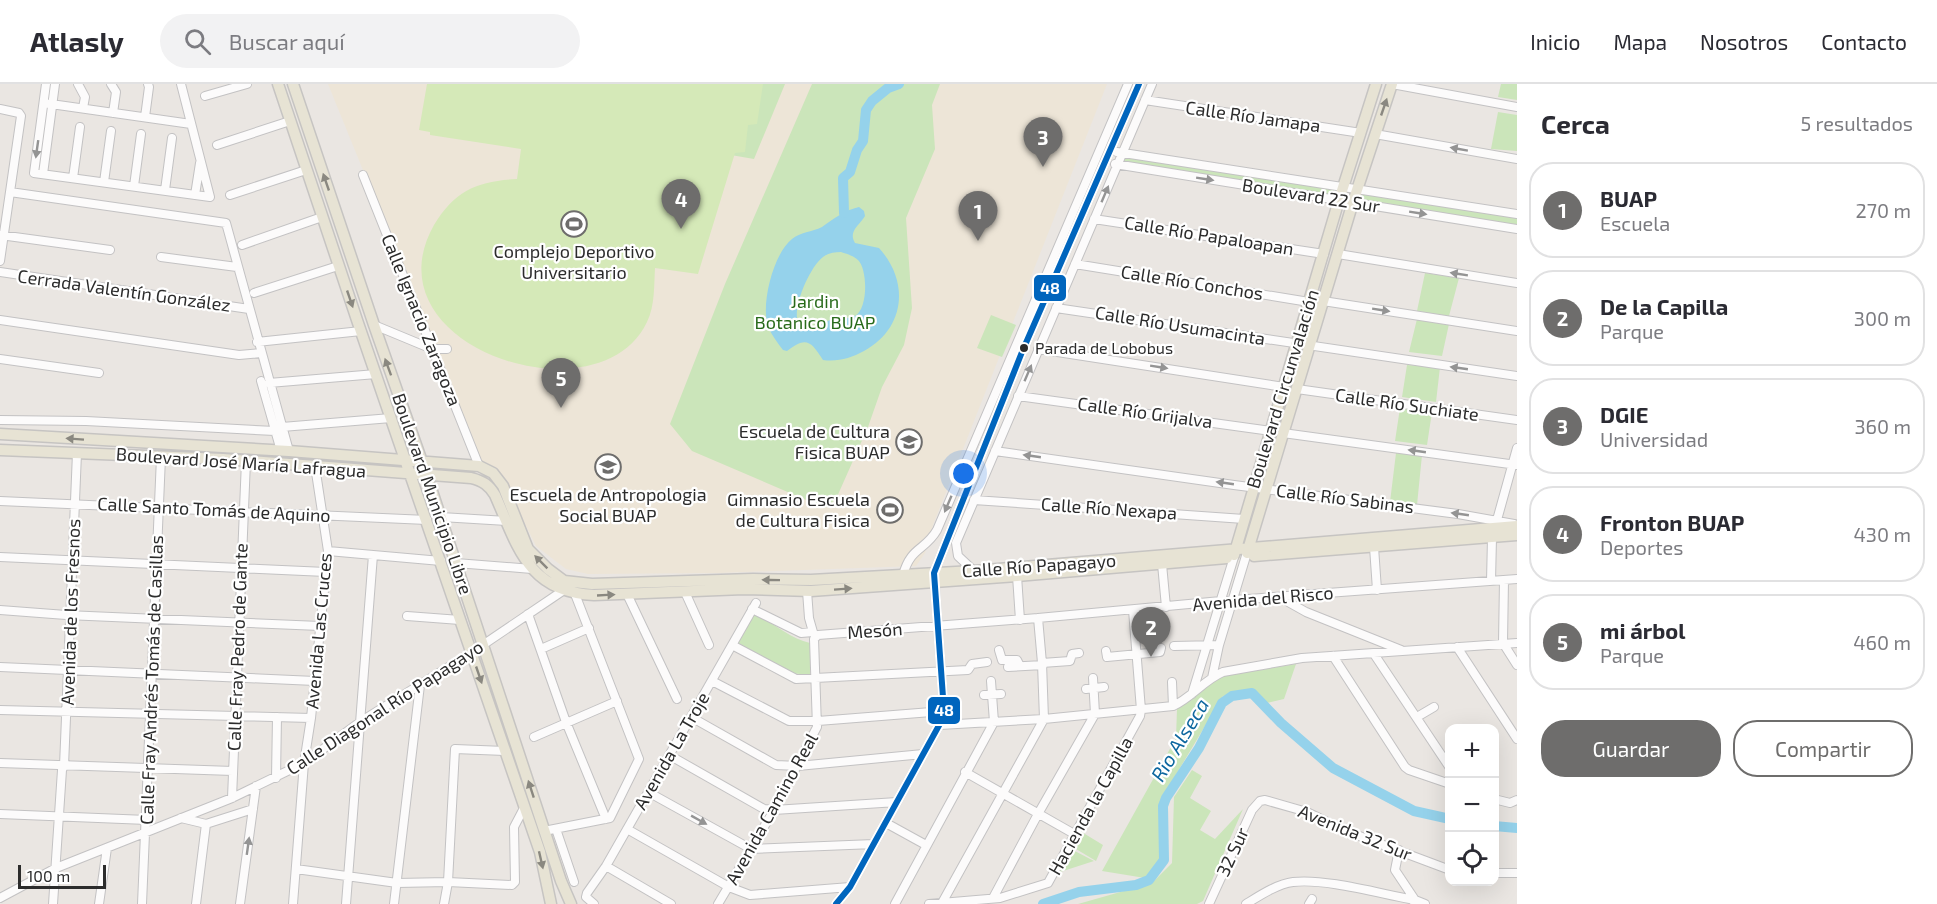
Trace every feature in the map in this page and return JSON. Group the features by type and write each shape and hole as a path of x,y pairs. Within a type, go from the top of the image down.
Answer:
{"main road":[{"name":"Boulevard Municipio Libre","path":"278,84 338,266 540,852 551,904"},
{"name":"Boulevard Municipio Libre","path":"293,84 374,326 428,476 483,645 550,830 571,904"},
{"name":"Boulevard Circunvalación","path":"1235,554 1376,84"},
{"name":"Boulevard Circunvalación","path":"1247,553 1353,202 1392,84"},
{"name":"Boulevard José María Lafragua","path":"0,434 285,451 479,466"},
{"name":"Boulevard José María Lafragua","path":"0,450 246,461 482,481"},
{"name":"Calle Río Papagayo","path":"479,466 493,473 503,486 528,549 564,581 592,584 753,579 811,580 903,574 934,578 1017,576 1162,564 1235,554"},
{"name":"Calle Río Papagayo","path":"482,481 495,495 524,559 553,586 575,594 744,589 809,591 934,578 974,571 1235,554 1494,529 1517,535"},
{"name":"Calle Río Papagayo","path":"1247,553 1374,547 1517,525"}],"street":[{"path":"46,84 48,104 43,174 210,196 181,84"},
{"path":"48,104 55,84"},
{"path":"78,84 85,97 82,108"},
{"path":"111,84 116,92 113,113"},
{"path":"145,117 148,84"},
{"path":"205,96 247,84"},
{"path":"903,574 912,554 934,535 1128,84"},
{"path":"836,904 850,887 940,725 944,711 934,578 1022,352 1139,84"},
{"path":"974,571 961,560 956,548 1038,349 1075,264 1098,219 1122,153 1152,84"},
{"path":"1392,84 1517,107"},
{"name":"Calle Río Jamapa","path":"1145,100 1361,133"},
{"path":"48,104 191,124"},
{"path":"0,109 19,113 21,116 0,261"},
{"path":"217,145 290,121"},
{"path":"73,178 80,127"},
{"path":"104,182 111,131"},
{"path":"134,186 141,134"},
{"path":"1375,134 1517,159"},
{"path":"165,190 172,138"},
{"name":"Boulevard 22 Sur","path":"1110,151 1517,214"},
{"path":"195,195 201,159"},
{"path":"1177,174 1179,162"},
{"name":"Boulevard 22 Sur","path":"1105,163 1517,229"},
{"path":"230,195 306,170"},
{"name":"Calle Ignacio Zaragoza","path":"363,175 479,466"},
{"path":"10,192 226,223 261,353 265,382 285,451"},
{"path":"242,245 322,217"},
{"name":"Calle Río Papaloapan","path":"1098,219 1324,254"},
{"path":"2,235 110,250"},
{"path":"1338,254 1517,283"},
{"path":"162,257 237,267"},
{"name":"Calle Río Conchos","path":"1075,264 1310,302"},
{"path":"254,293 338,266"},
{"name":"Cerrada Valentín González","path":"0,272 249,309"},
{"path":"1323,301 1517,331"},
{"name":"Calle Río Usumacinta","path":"1056,308 1517,376"},
{"path":"0,320 240,355 261,353"},
{"path":"374,326 432,349 447,349"},
{"path":"257,342 361,332"},
{"path":"1038,349 1284,387"},
{"path":"0,358 99,373"},
{"path":"265,382 376,374"},
{"name":"Calle Río Suchiate","path":"1297,389 1517,420"},
{"name":"Calle Río Grijalva","path":"1018,396 1271,431"},
{"name":"Boulevard José María Lafragua","path":"0,420 278,429 391,418"},
{"path":"97,441 98,422"},
{"path":"1283,433 1515,465"},
{"path":"1491,581 1494,529 1515,465 1517,448"},
{"name":"Calle Río Sabinas","path":"995,451 1254,487 1494,529"},
{"path":"983,452 989,464"},
{"name":"Avenida de los Fresnos","path":"53,904 62,767 75,453"},
{"name":"Calle Fray Andrés Tomás de Casillas","path":"142,904 161,457"},
{"name":"Calle Fray Pedro de Gante","path":"232,798 246,461"},
{"name":"Avenida Las Cruces","path":"293,904 304,763 311,718 328,551 315,466"},
{"path":"961,475 965,495"},
{"name":"Calle Río Nexapa","path":"974,500 1244,519"},
{"name":"Calle Santo Tomás de Aquino","path":"0,501 427,520"},
{"path":"441,517 507,521"},
{"path":"1374,547 1377,590"},
{"path":"328,551 441,561"},
{"name":"Boulevard Circunvalación","path":"1212,678 1219,645 1247,553"},
{"name":"Boulevard Circunvalación","path":"1192,694 1235,554"},
{"path":"346,904 373,555"},
{"path":"0,557 326,572"},
{"path":"456,563 532,568"},
{"path":"1162,564 1166,607"},
{"path":"1017,576 1020,620"},
{"name":"Avenida del Risco","path":"938,626 1517,579"},
{"path":"1504,580 1503,643 1517,665"},
{"name":"Calle Diagonal Río Papagayo","path":"0,898 56,868 232,798 304,763 360,722 471,653 564,590"},
{"name":"Avenida Camino Real","path":"718,904 774,810 816,731 818,721 816,678 813,636 809,618 809,591"},
{"path":"685,592 709,645"},
{"path":"573,882 550,830 610,818 639,759 575,594"},
{"path":"627,594 677,699"},
{"path":"1279,597 1306,612 1401,650"},
{"name":"Mesón","path":"754,606 801,633 813,636 938,626"},
{"name":"Avenida La Troje","path":"594,904 586,897 587,893 606,866 754,606"},
{"path":"0,610 320,626"},
{"name":"Hacienda la Capilla","path":"929,904 1007,897 1048,883 1138,721 1141,710 1133,610"},
{"path":"528,614 566,722 606,819"},
{"path":"406,616 460,620"},
{"path":"942,903 1044,719 1038,618"},
{"path":"541,649 589,628"},
{"path":"940,725 1044,719 1173,706 1212,678 1231,670 1302,658 1517,643"},
{"path":"732,645 794,679 968,670 972,664 987,662"},
{"path":"1174,646 1219,645"},
{"path":"1457,647 1517,739"},
{"path":"999,650 1002,660 1017,660 1020,666"},
{"path":"1106,651 1107,657 1116,660 1161,650"},
{"path":"1008,668 1071,661 1072,654 1079,653"},
{"path":"1374,654 1445,762"},
{"path":"1333,656 1405,767 1445,783"},
{"path":"0,667 315,681"},
{"path":"993,898 1095,714 1090,689 1093,678"},
{"path":"712,681 784,720 818,721 944,711"},
{"path":"895,904 994,723 991,681"},
{"path":"1172,682 1173,706"},
{"path":"394,904 420,685"},
{"path":"1090,689 1104,687"},
{"path":"534,737 617,701"},
{"path":"1417,717 1434,707"},
{"path":"0,710 311,718"},
{"path":"276,778 277,717"},
{"path":"691,717 776,765 798,766 923,754"},
{"path":"444,904 448,882 455,749 505,751"},
{"path":"669,755 759,807 774,810 897,802"},
{"path":"0,763 62,767 233,771"},
{"path":"966,772 1076,835"},
{"path":"240,904 256,786"},
{"path":"648,792 751,849 874,844"},
{"path":"1499,800 1510,803 1517,800"},
{"name":"Avenida 32 Sur","path":"1260,801 1271,801 1306,812 1346,831 1445,868"},
{"name":"32 Sur","path":"1209,904 1252,810 1260,801"},
{"path":"181,818 206,824 253,808"},
{"path":"296,869 397,883 448,882 514,885 514,827 524,808"},
{"path":"0,814 147,820"},
{"path":"886,823 926,845"},
{"path":"196,904 206,824"},
{"path":"627,829 729,887 750,895 850,887"},
{"path":"99,904 107,848"},
{"path":"1399,850 1395,870 1414,902"},
{"path":"606,866 671,904"},
{"path":"1499,873 1517,873"},
{"path":"1246,904 1282,885 1302,882 1322,883 1425,904"}],"shaded area":[{"path":"328,84 1107,84 933,525 925,553 916,566 717,573 588,574 566,569 536,546 497,468 482,463"}],"green space":[{"name":"Complejo Deportivo Universitario","path":"427,84 763,84 757,124 748,125 745,152 735,153 698,274 655,268 654,295 650,316 621,352 584,367 540,368 497,357 458,336 431,306 421,268 434,225 450,203 469,190 491,182 517,179 521,149 430,135 430,132 419,130"},
{"path":"703,84 785,84 754,159 696,149"},
{"name":"Jardin Botanico BUAP","path":"812,84 940,84 932,105 935,149 906,218 912,308 904,345 882,387 868,427 836,499 825,508 692,451 670,424 725,284"},
{"path":"1501,84 1517,84 1517,100 1498,97"},
{"path":"1498,112 1517,115 1517,151 1491,149"},
{"path":"1123,153 1346,189 1342,201 1118,165"},
{"path":"1357,191 1517,215 1517,229 1353,202"},
{"path":"1425,273 1459,278 1449,316 1417,311"},
{"path":"991,315 1016,325 1002,357 977,348"},
{"path":"1417,319 1449,324 1442,356 1409,352"},
{"path":"1407,365 1440,367 1436,402 1402,397"},
{"path":"1400,408 1432,412 1427,445 1395,441"},
{"path":"1396,453 1422,455 1417,505 1390,502"},
{"path":"750,613 810,643 810,675 790,673 749,649 737,645 733,638"},
{"path":"1296,664 1284,699 1267,703 1254,691 1223,696 1162,798 1160,862 1145,878 1102,871 1176,738 1177,709 1217,677"},
{"path":"1192,770 1202,776 1190,798 1211,811 1200,830 1215,839 1243,809 1203,901 1197,904 1078,904 1152,883 1172,863 1174,797"},
{"path":"1080,831 1103,845 1096,861 1071,846"},
{"path":"1069,848 1094,861 1057,873"}],"water":[{"path":"859,207 864,211 865,216 855,229 853,239 855,243 879,248 896,275 899,290 895,318 878,342 864,351 839,360 823,360 815,348 804,342 787,351 783,350 770,329 766,313 768,290 780,255 795,237 822,227","holes":["841,252 858,260 864,272 865,289 862,306 855,316 835,318 817,327 806,327 797,318 797,311 809,276 813,268 825,256"]}],"waterway":[{"path":"844,213 843,178 850,172 857,150 863,141 866,110 872,101 888,88 899,84"},
{"name":"Rio Alseca","path":"1043,904 1079,892 1136,885 1149,880 1164,860 1163,806 1166,798 1199,748 1222,703 1232,696 1252,693 1281,723 1333,768 1414,811 1445,818"},
{"name":"Rio Alseca","path":"1499,826 1517,828"}],"transit line":[{"name":"48","path":"836,904 850,887 942,720 944,711 934,573 1022,352 1139,84"}],"place":[{"name":"DGIE","path":"1043,167"},
{"name":"Complejo Deportivo Universitario","path":"574,224"},
{"name":"Fronton BUAP","path":"681,229"},
{"name":"BUAP","path":"978,241"},
{"name":"Parada de Lobobus","path":"1024,348"},
{"name":"mi árbol","path":"561,408"},
{"name":"Escuela de Cultura Fisica BUAP","path":"909,442"},
{"name":"Escuela de Antropologia Social BUAP","path":"608,467"},
{"name":"Gimnasio Escuela de Cultura Fisica","path":"890,510"},
{"name":"De la Capilla","path":"1151,657"}]}
